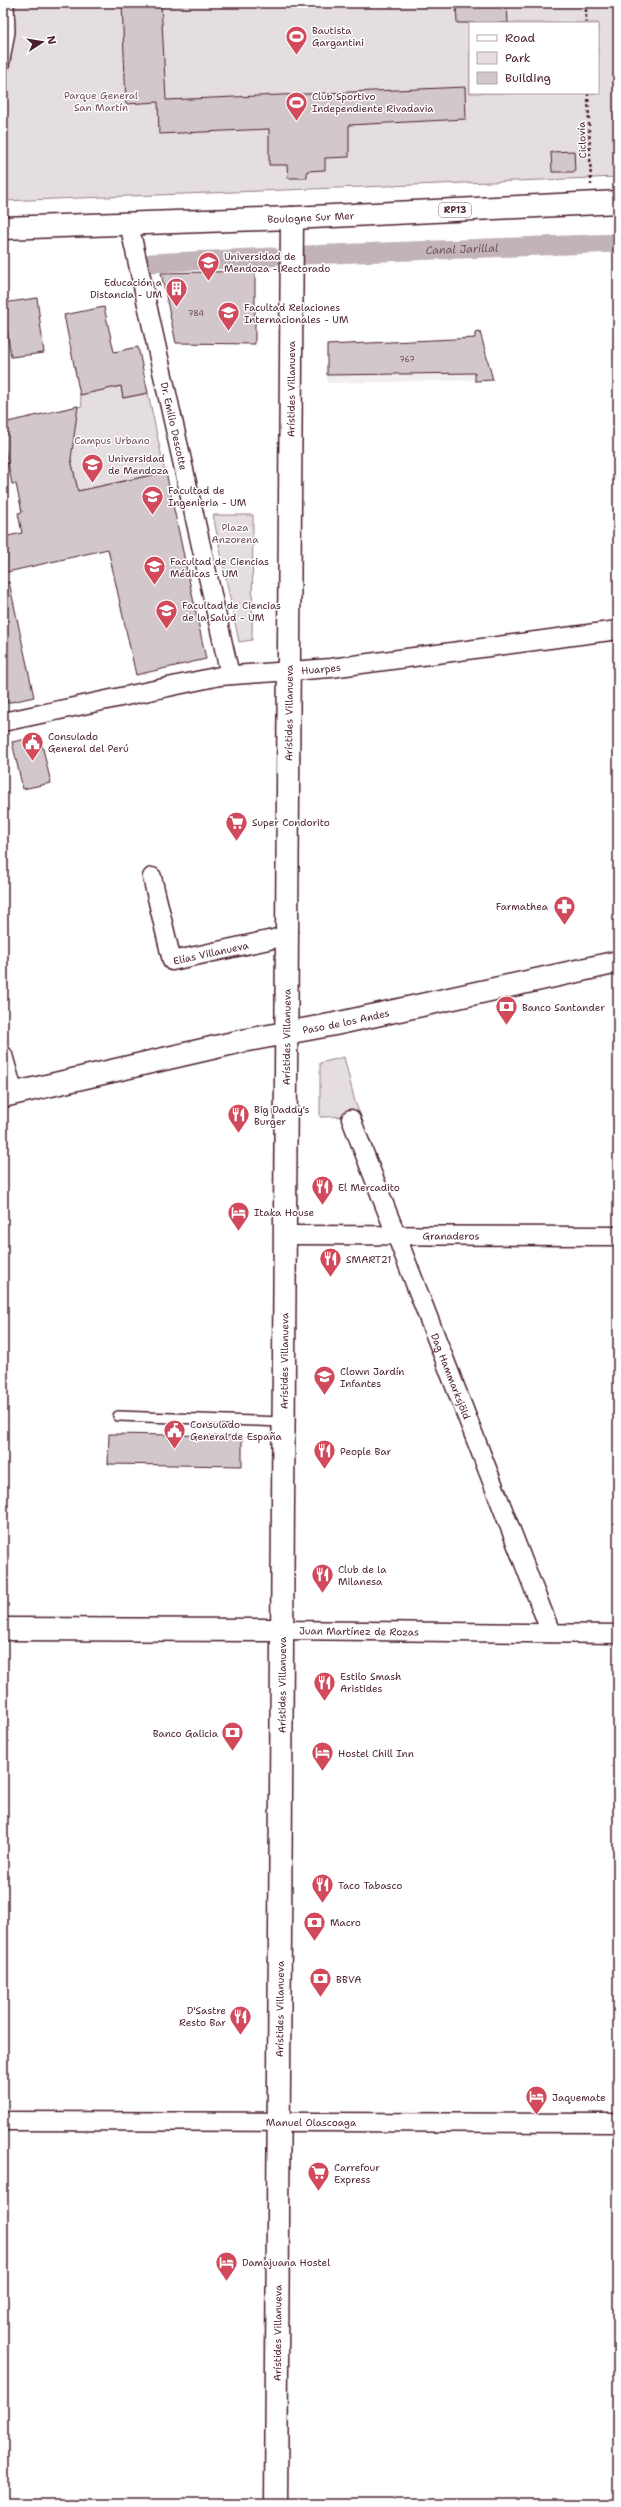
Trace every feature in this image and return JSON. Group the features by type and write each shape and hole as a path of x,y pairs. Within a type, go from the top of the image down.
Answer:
{"main road":[{"name":"Boulogne Sur Mer","path":"3,228 292,218 618,202"},
{"name":"Arístides Villanueva","path":"276,2504 292,218"},
{"name":"Paso de los Andes","path":"8,1095 286,1033 618,962"},
{"name":"Juan Martínez de Rozas","path":"3,1629 282,1630"}],"street":[{"name":"Dr. Emilio Descotte","path":"129,224 230,675"},
{"name":"Huarpes","path":"3,722 230,675 331,668 618,630"},
{"name":"Elías Villanueva","path":"152,877 172,961 287,936"},
{"path":"3,1055 8,1095"},
{"name":"Dag Hammarksjöld","path":"351,1119 551,1633"},
{"name":"Granaderos","path":"284,1235 618,1236"},
{"name":"Juan Martínez de Rozas","path":"282,1630 618,1634"},
{"name":"Manuel Olascoaga","path":"3,2121 618,2123"}],"lane":[{"path":"3,72 10,32 9,3"},
{"path":"118,1416 283,1422"}],"path":[{"path":"586,3 586,22"},
{"name":"Ciclovía","path":"588,94 591,187"}],"shaded area":[{"path":"481,338 493,380 327,383 327,345"}],"green space":[{"name":"Parque General San Martín","path":"3,3 618,3 618,177 3,201"},
{"name":"Campus Urbano","path":"121,386 123,398 148,393 165,472 78,491 60,410 82,406 80,395"},
{"name":"Plaza Anzorena","path":"213,515 253,515 252,640 239,642"},
{"path":"344,1057 355,1102 361,1116 320,1117 320,1063"}],"building":[{"path":"122,3 161,3 166,100 465,87 466,119 349,125 349,157 325,158 325,170 307,171 307,178 288,178 287,165 269,165 269,129 159,134 158,102 126,104"},
{"path":"456,3 507,3 508,22 457,23"},
{"path":"574,151 575,172 552,172 551,152"},
{"path":"255,271 255,344 176,343 161,273"},
{"path":"37,298 44,353 11,357 3,303"},
{"path":"104,307 114,352 138,347 148,393 123,398 121,386 80,395 64,315"},
{"path":"480,332 493,380 475,381 475,373 327,375 327,345 475,338 475,333"},
{"name":"Universidad de Mendoza","path":"78,406 71,459 78,491 166,472 206,659 136,675 108,549 3,573 3,537 22,533 18,513 22,512 16,484 12,484 3,440 3,423"},
{"path":"9,582 34,697 7,703 3,686 3,583"},
{"name":"Consulado General del Perú","path":"40,736 51,783 23,789 12,742"},
{"name":"Consulado General de España","path":"109,1434 242,1436 242,1466 108,1464"}],"waterway":[{"name":"Canal Jarillal","path":"305,255 618,243"},
{"name":"Canal Jarillal","path":"151,263 272,257"}],"place":[{"name":"Bautista Gargantini","path":"297,56"},
{"name":"Club Sportivo Independiente Rivadavia","path":"296,122"},
{"name":"Universidad de Mendoza - Rectorado","path":"209,282"},
{"name":"Educación a Distancia - UM","path":"177,308"},
{"name":"Facultad Relaciones Internacionales - UM","path":"228,332"},
{"name":"Universidad de Mendoza","path":"92,484"},
{"name":"Facultad de Ingenieria - UM","path":"153,516"},
{"name":"Facultad de Ciencias Médicas - UM","path":"155,586"},
{"name":"Facultad de Ciencias de la Salud - UM","path":"167,630"},
{"name":"Consulado General del Perú","path":"32,762"},
{"name":"Super Condorito","path":"236,842"},
{"name":"Farmathea","path":"564,926"},
{"name":"Banco Santander","path":"507,1026"},
{"name":"Big Daddy's Burger","path":"238,1134"},
{"name":"El Mercadito","path":"323,1206"},
{"name":"Itaka House","path":"239,1232"},
{"name":"SMART21","path":"331,1278"},
{"name":"Clown Jardín Infantes","path":"324,1396"},
{"name":"Consulado General de España","path":"175,1450"},
{"name":"People Bar","path":"325,1470"},
{"name":"Club de la Milanesa","path":"322,1594"},
{"name":"Estilo Smash Aristides","path":"325,1702"},
{"name":"Banco Galicia","path":"233,1752"},
{"name":"Hostel Chill Inn","path":"322,1772"},
{"name":"Taco Tabasco","path":"322,1904"},
{"name":"Macro","path":"315,1942"},
{"name":"BBVA","path":"321,1998"},
{"name":"D'Sastre Resto Bar","path":"241,2036"},
{"name":"Jaquemate","path":"537,2116"},
{"name":"Carrefour Express","path":"318,2192"},
{"name":"Damajuana Hostel","path":"227,2282"}]}
